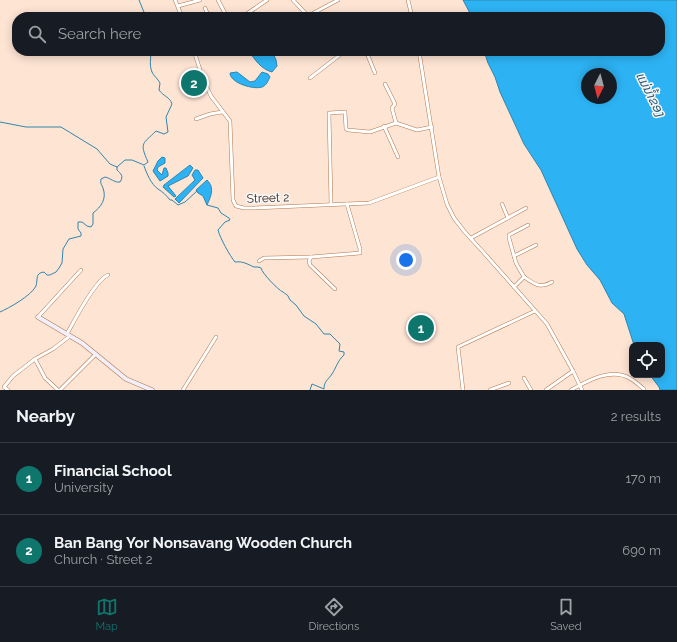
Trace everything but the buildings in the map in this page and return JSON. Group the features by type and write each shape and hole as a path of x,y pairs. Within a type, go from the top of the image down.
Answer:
{"street":[{"path":"175,0 180,12"},
{"path":"178,6 200,0"},
{"path":"218,0 224,12"},
{"path":"258,0 260,4"},
{"path":"249,12 267,0"},
{"path":"293,0 303,12"},
{"path":"316,12 338,0"},
{"path":"408,0 410,12"},
{"path":"205,8 206,12"},
{"name":"Street 2","path":"196,56 206,87 230,122 233,200 236,206 254,208 362,204 376,201 439,177"},
{"path":"310,78 339,56"},
{"path":"368,56 375,74"},
{"path":"420,56 439,177 447,204 464,231 546,324 582,390"},
{"path":"385,84 395,104 392,108 396,123"},
{"path":"196,119 222,112"},
{"path":"331,204 329,113 344,112 346,129 348,130 370,132 396,123 417,130 432,127"},
{"path":"384,126 398,157"},
{"path":"259,261 264,258 311,257 360,253 347,204"},
{"path":"502,204 508,218"},
{"path":"471,238 526,208"},
{"path":"528,225 509,235 519,271 524,277 537,285 547,285 552,282"},
{"path":"514,256 536,245"},
{"path":"311,257 308,261 310,265 335,289"},
{"path":"81,270 38,316 82,343 126,379 152,390"},
{"path":"8,390 4,387 13,376 35,359 53,349 68,335 88,298 103,277 108,275"},
{"path":"514,287 524,277"},
{"path":"463,390 458,347 535,310"},
{"path":"182,390 216,337"},
{"path":"35,359 45,378 59,390 96,354"},
{"path":"546,390 573,371"},
{"path":"571,390 609,374 618,374 631,379 644,389"},
{"path":"524,378 531,390"},
{"path":"490,390 509,383"}],"water":[{"name":"ແມ່ນ້ຳຂອງ","path":"463,0 677,0 677,390 660,390 652,378 665,378 665,342 633,342 624,314 612,303 600,280 587,265 577,249 541,170 524,144 500,92 486,56 665,56 665,12 469,12"},
{"path":"253,56 274,56 277,66 272,72 268,71"},
{"path":"237,72 250,82 255,81 262,72 268,74 270,77 267,83 263,86 258,88 248,87 238,83 231,77 230,73"},
{"path":"162,157 165,158 165,163 158,167 157,170 162,175 164,168 166,168 168,176 160,181 153,171 158,161"},
{"path":"190,165 193,168 188,176 168,186 176,196 174,197 163,187 164,185"},
{"path":"195,170 198,170 203,178 179,203 175,199 195,180 192,175"},
{"path":"207,180 212,189 207,205 203,196 196,190"}],"waterway":[{"path":"139,0 144,12"},
{"path":"0,312 14,305 30,294 36,286 37,277 39,274 44,272 47,275 50,275 56,272 62,263 63,249 69,239 81,236 78,229 78,222 82,222 91,227 93,224 93,213 101,205 104,199 101,179 105,177 116,182 120,182 122,177 117,170 117,167 125,160 132,160 144,165 148,162 143,147 145,141 156,131 164,134 168,132 166,117 172,104 170,100 159,90 160,83 151,69 151,56"},
{"path":"0,122 26,127 61,127 97,149 110,164 117,167"},
{"path":"144,166 153,184 170,200 178,205 185,202 197,191"},
{"path":"207,205 218,208 221,213 230,220 225,222 218,230 225,247 235,262 243,262 254,267 261,268 270,281 287,295 304,316 316,324 324,334 330,334 340,344 339,351 344,352 344,355 325,382 324,389 312,384 310,390"}],"place":[{"name":"Ban Bang Yor Nonsavang Wooden Church","path":"194,83"},
{"name":"Financial School","path":"421,328"}]}
